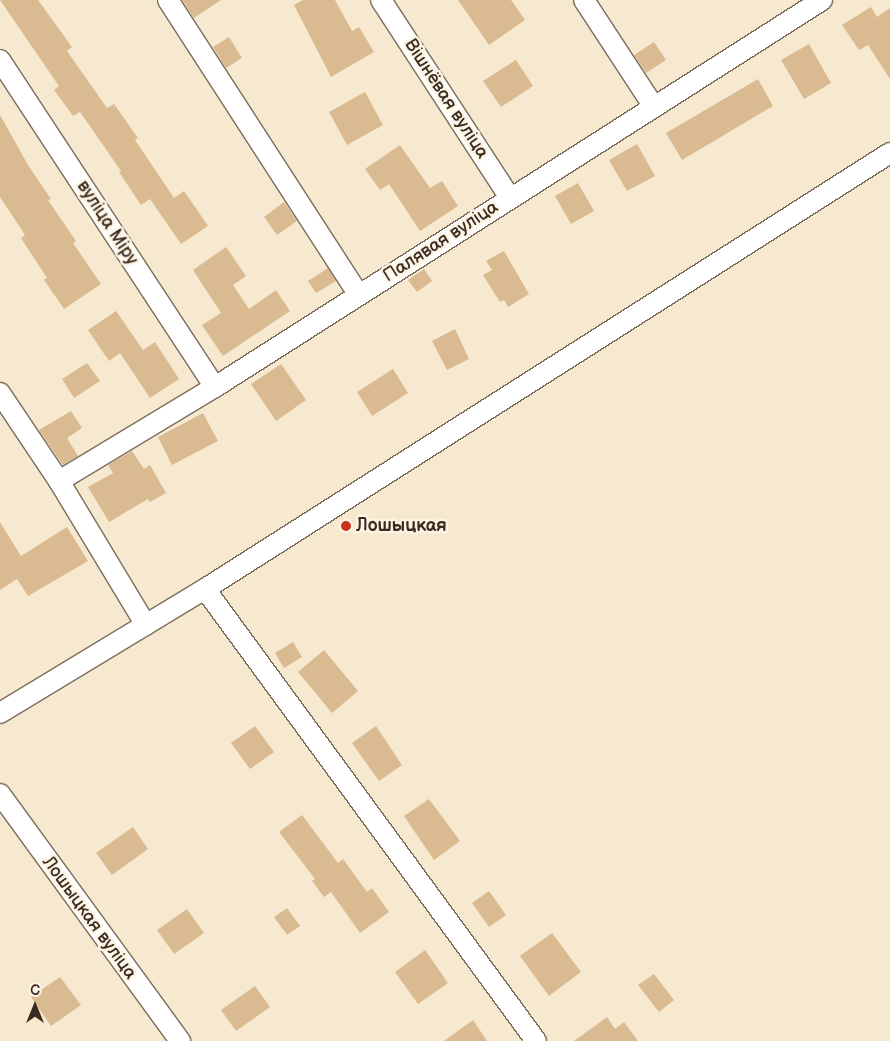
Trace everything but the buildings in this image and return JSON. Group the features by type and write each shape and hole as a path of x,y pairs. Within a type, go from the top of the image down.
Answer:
{"street":[{"path":"168,0 359,295"},
{"name":"Вішнёвая вуліца","path":"382,0 510,198"},
{"path":"584,0 654,107"},
{"name":"Палявая вуліца","path":"59,481 215,387 822,0"},
{"name":"вуліца Міру","path":"0,60 215,387"},
{"path":"3,705 205,590 890,152"},
{"path":"0,393 59,481 146,625"},
{"path":"205,590 536,1041"},
{"name":"Лошыцкая вуліца","path":"0,794 180,1041"}],"place":[{"name":"Лошыцкая","path":"346,526"}]}
